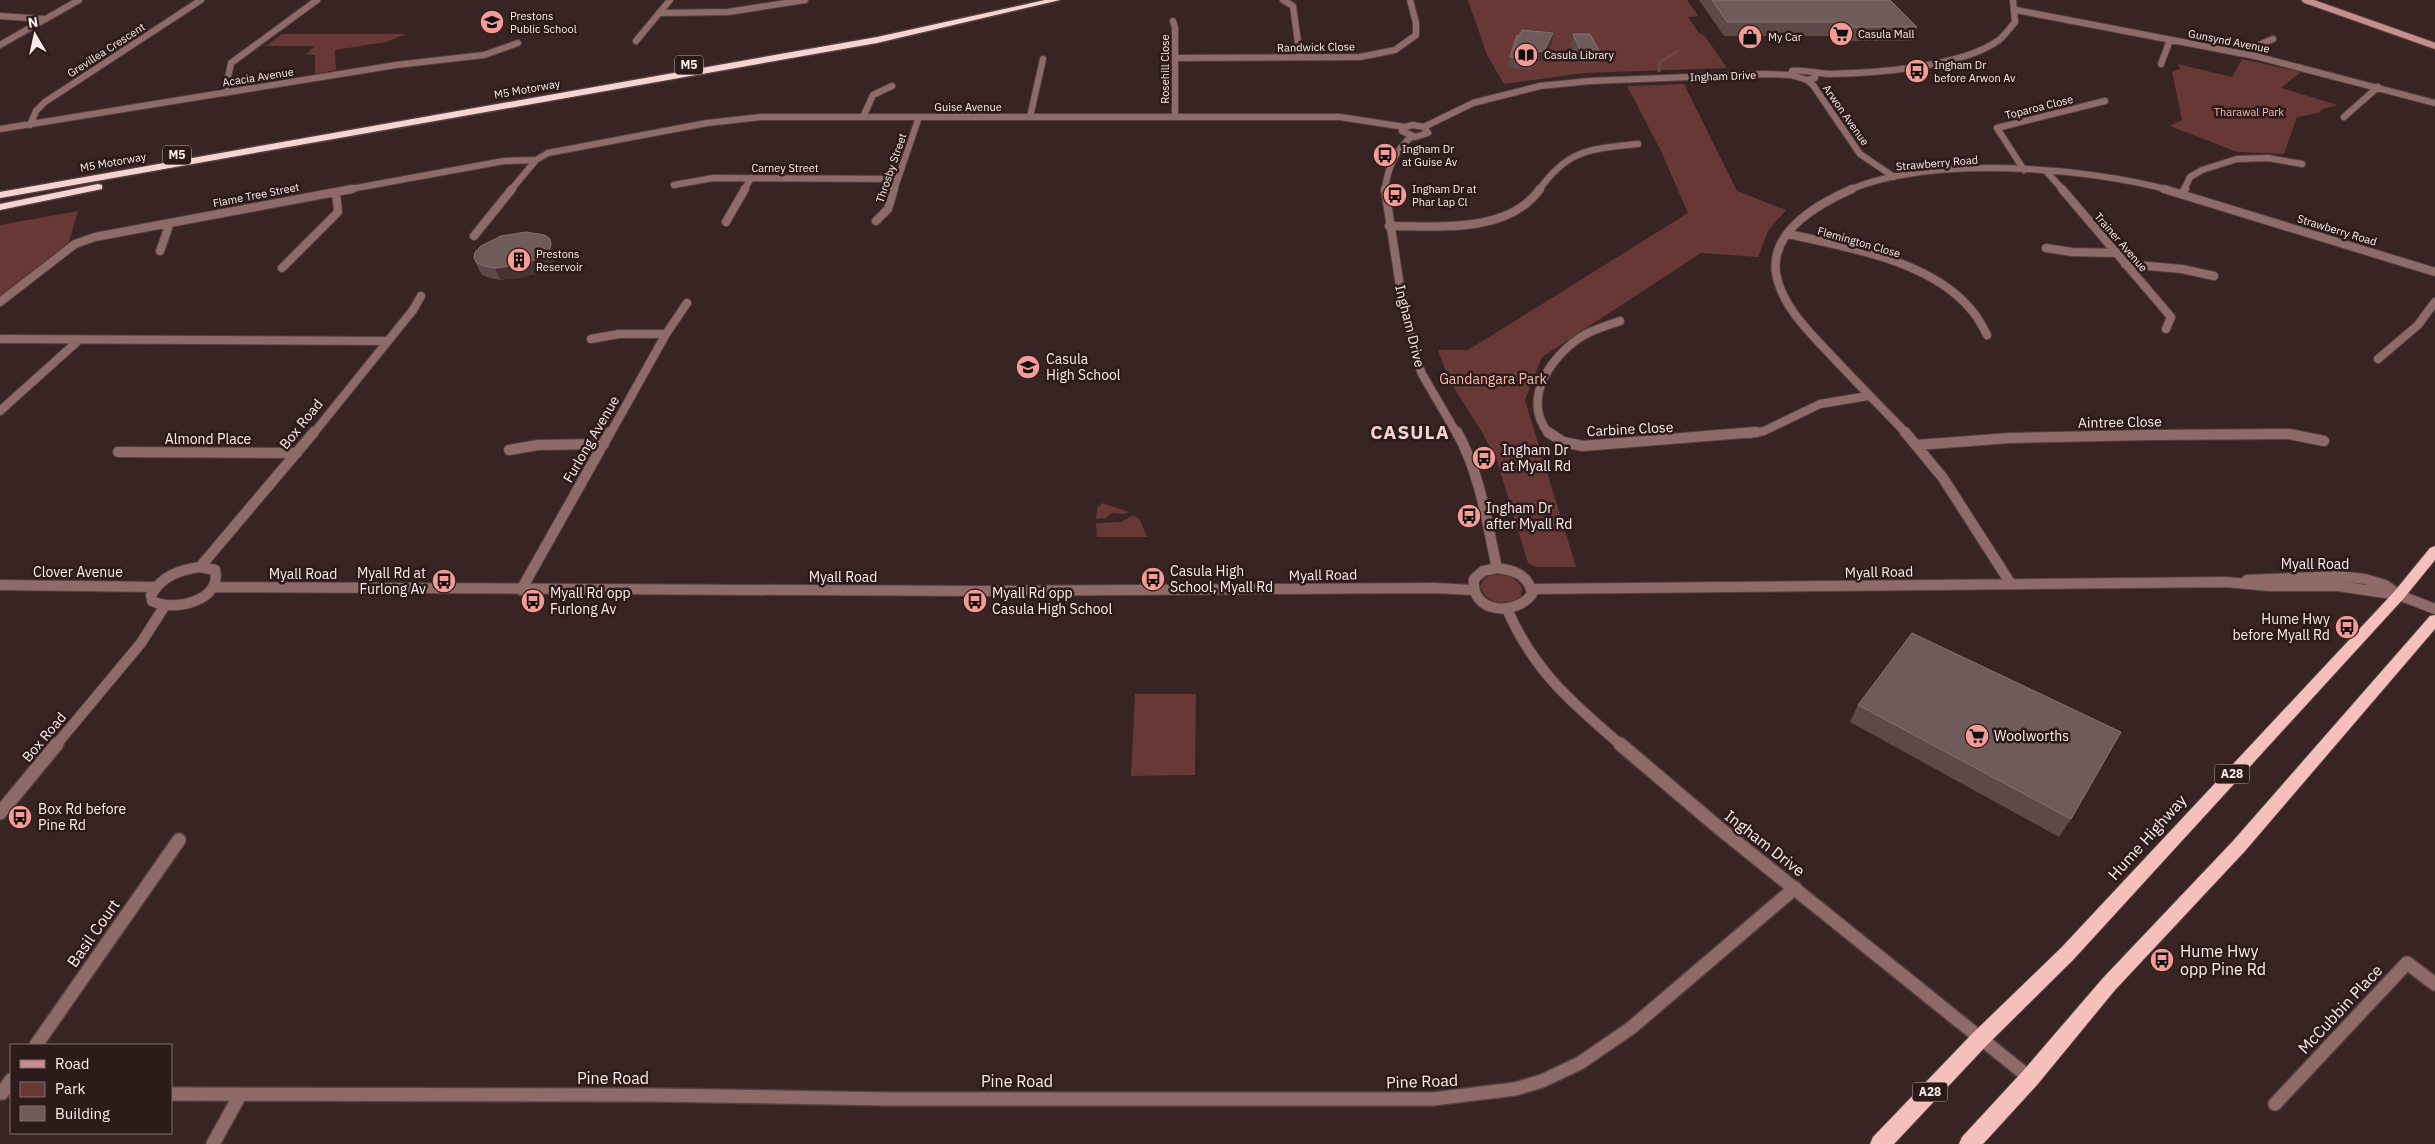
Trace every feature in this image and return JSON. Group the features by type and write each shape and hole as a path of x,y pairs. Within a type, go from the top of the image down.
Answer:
{"highway":[{"name":"M5 Motorway","path":"0,185 780,49 920,23 1022,0"},
{"name":"M5 Motorway","path":"0,194 877,40 1056,0"},
{"path":"0,207 642,82"},
{"name":"Hume Highway","path":"1880,1144 1980,1039 2067,954 2400,595 2435,550"},
{"path":"1969,1144 2030,1078 2109,984 2239,846 2435,620"}],"main road":[{"path":"2305,0 2435,46"},
{"path":"2317,0 2435,42"}],"street":[{"path":"0,45 79,0"},
{"name":"Grevillea Crescent","path":"30,125 36,111 45,102 201,0"},
{"path":"225,93 231,64 317,0"},
{"path":"636,41 670,0"},
{"path":"659,13 728,12 805,0"},
{"path":"1283,0 1292,6 1300,57"},
{"name":"Randwick Close","path":"1175,58 1364,56 1398,48 1416,35 1416,23 1410,0"},
{"path":"1814,74 1815,78 1807,80 1791,75 1792,71 1799,70 1814,74 1905,68 1954,59 1980,50 2000,39 2012,25 2016,10 2013,0"},
{"name":"Gunsynd Avenue","path":"2016,10 2255,56 2435,103"},
{"path":"0,16 46,19"},
{"name":"Rosehill Close","path":"1173,21 1175,28 1175,117"},
{"path":"2255,56 2261,44 2273,39"},
{"path":"2161,64 2170,40"},
{"name":"Acacia Avenue","path":"0,129 396,65 484,55 518,43"},
{"path":"1030,117 1043,60"},
{"name":"Ingham Drive","path":"1497,568 1484,506 1471,463 1461,440 1422,374 1415,356 1384,192 1386,178 1400,149 1411,137 1428,134 1428,130 1424,127 1473,103 1523,89 1563,83 1748,75 1791,75"},
{"name":"Arwon Avenue","path":"1807,80 1813,85 1860,154 1869,162 1894,177"},
{"path":"863,117 873,95 892,86"},
{"path":"2344,117 2378,87"},
{"name":"Toparoa Close","path":"2024,170 1997,128 2105,101"},
{"name":"Throsby Street","path":"876,221 888,209 896,178 919,117"},
{"name":"Guise Avenue","path":"536,160 558,150 707,123 761,118 1340,117 1405,127 1424,127"},
{"path":"1405,127 1402,132 1411,137"},
{"path":"1389,226 1463,224 1506,214 1532,200 1550,174 1573,158 1592,151 1638,144"},
{"path":"2183,193 2190,177 2202,170 2237,159 2268,158 2302,164"},
{"path":"474,236 536,160"},
{"name":"Flame Tree Street","path":"0,302 84,240 504,161 536,160"},
{"name":"Strawberry Road","path":"2011,584 1936,470 1917,446 1868,396 1802,323 1787,302 1776,272 1776,259 1796,222 1820,204 1863,185 1894,177 1950,171 2046,171 2109,178 2183,193 2435,272"},
{"name":"Trainer Avenue","path":"2046,171 2171,317 2166,328"},
{"path":"726,222 750,178"},
{"name":"Carney Street","path":"674,185 701,179 896,178"},
{"path":"282,268 338,212 336,192"},
{"path":"160,251 170,223"},
{"name":"Flemington Close","path":"1788,234 1868,254 1916,272 1962,301 1982,322 1987,335"},
{"path":"2046,248 2072,252 2115,253"},
{"path":"2125,264 2182,269 2214,276"},
{"name":"Box Road","path":"200,567 298,453 413,310 421,296"},
{"path":"2378,359 2418,325 2435,302"},
{"name":"Furlong Avenue","path":"521,590 666,334 688,303"},
{"name":"Carbine Close","path":"1620,321 1580,338 1556,358 1546,371 1537,397 1538,412 1546,433 1557,441 1583,446 1731,437 1764,431 1820,404 1868,396"},
{"path":"591,339 619,334 666,334"},
{"path":"0,339 387,341"},
{"path":"0,411 79,340"},
{"name":"Aintree Close","path":"1917,446 1965,440 2072,436 2289,434 2324,440"},
{"path":"508,450 538,445 604,444"},
{"name":"Almond Place","path":"118,452 298,453"},
{"path":"200,567 215,570 218,575 218,581 214,588 185,605 164,607 152,601 151,595 156,587 179,571 200,567"},
{"path":"1497,568 1517,573 1527,580 1532,589 1530,599 1526,603 1507,609 1489,606 1476,596 1472,590 1472,584 1477,575 1497,568"},
{"name":"Myall Road","path":"1532,589 2226,582 2270,586 2338,586 2400,595 2435,610"},
{"name":"Clover Avenue","path":"0,585 156,587"},
{"name":"Myall Road","path":"214,588 1066,591 1436,588 1472,590"},
{"name":"Box Road","path":"0,813 141,643 164,607"},
{"name":"Ingham Drive","path":"1507,609 1514,629 1528,653 1554,687 1725,835 1795,888 2030,1078"},
{"name":"Basil Court","path":"37,1044 179,840"},
{"name":"Pine Road","path":"172,1094 655,1095 888,1099 1433,1099 1476,1096 1509,1091 1541,1081 1587,1060 1623,1036 1795,888"},
{"name":"McCubbin Place","path":"2275,1104 2407,964 2435,984"},
{"path":"213,1144 240,1095"}],"green space":[{"path":"1468,0 1687,0 1698,16 1688,17 1699,33 1705,36 1727,68 1584,73 1504,84 1487,55"},
{"path":"282,34 406,34 386,42 335,50 336,70 315,74 315,55 306,54 315,46 266,46"},
{"name":"Tharawal Park","path":"2242,59 2301,72 2281,88 2338,105 2322,109 2319,113 2297,117 2284,154 2237,152 2170,126 2182,120 2172,72 2180,69 2178,64 2232,77"},
{"name":"Gandangara Park","path":"1684,84 1737,191 1786,210 1769,229 1758,257 1701,253 1542,357 1525,400 1576,567 1536,567 1528,563 1497,461 1483,434 1449,380 1438,350 1468,350 1688,213 1661,151 1627,86"},
{"path":"78,211 69,242 0,296 0,225"},
{"path":"1102,503 1129,512 1124,514 1112,513 1106,518 1096,519 1097,508"},
{"path":"1133,515 1140,520 1147,537 1097,537 1096,523 1121,522"},
{"path":"1500,574 1513,578 1522,588 1521,596 1510,602 1498,602 1487,597 1480,586 1485,578"},
{"path":"1135,694 1196,694 1195,775 1131,776"}],"building":[{"path":"1712,0 1890,0 1917,27 1840,27 1835,22 1727,22"},
{"path":"1522,30 1553,33 1544,51 1536,52 1533,59 1510,57 1517,35 1519,36"},
{"path":"1573,34 1590,34 1600,52 1581,52"},
{"path":"526,232 545,235 550,239 549,250 532,261 520,265 495,268 477,263 474,258 475,252 481,246 501,236"},
{"name":"Woolworths","path":"1912,633 2121,732 2071,819 1858,705"}],"waterway":[{"path":"1659,71 1660,62 1678,51"}],"place":[{"name":"Prestons Public School","path":"492,22"},
{"name":"Casula Mall","path":"1841,34"},
{"name":"My Car","path":"1750,37"},
{"name":"Casula Library","path":"1526,55"},
{"name":"Ingham Dr before Arwon Av","path":"1917,71"},
{"name":"Ingham Dr at Guise Av","path":"1385,155"},
{"name":"Ingham Dr at Phar Lap Cl","path":"1395,195"},
{"name":"Prestons Reservoir","path":"519,260"},
{"name":"Casula High School","path":"1028,367"},
{"name":"Ingham Dr at Myall Rd","path":"1484,458"},
{"name":"Ingham Dr after Myall Rd","path":"1469,516"},
{"name":"Casula High School, Myall Rd","path":"1153,579"},
{"name":"Myall Rd at Furlong Av","path":"444,581"},
{"name":"Myall Rd opp Furlong Av","path":"533,601"},
{"name":"Myall Rd opp Casula High School","path":"975,601"},
{"name":"Hume Hwy before Myall Rd","path":"2347,627"},
{"name":"Woolworths","path":"1977,736"},
{"name":"Box Rd before Pine Rd","path":"20,817"},
{"name":"Hume Hwy opp Pine Rd","path":"2162,960"}],"district":[{"name":"CASULA","path":"1410,432"}]}
